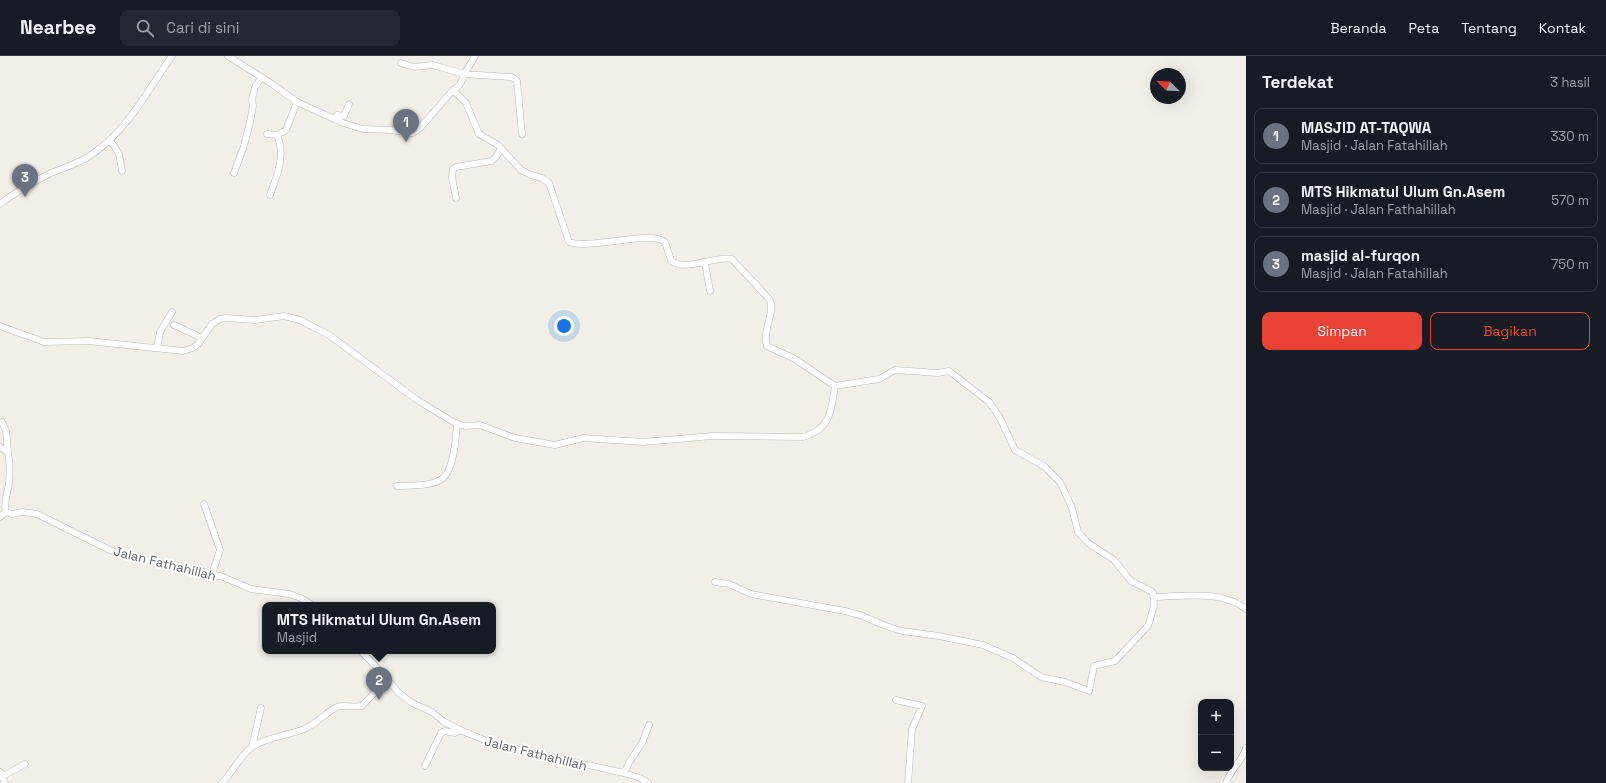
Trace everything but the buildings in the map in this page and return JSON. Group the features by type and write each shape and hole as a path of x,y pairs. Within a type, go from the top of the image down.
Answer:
{"street":[{"path":"0,204 45,176 85,159 110,140 139,106 172,56"},
{"path":"228,56 298,102 334,120 364,129 391,130 413,133 420,128 453,90 463,81 464,74 475,56"},
{"path":"401,63 414,67 433,65 464,74 511,77 515,79 517,81 522,134"},
{"path":"234,173 244,146 250,122 253,106 252,99 262,77"},
{"path":"453,90 466,103 479,134 494,142 521,170 542,178 549,183 569,242 575,244 634,240 662,240 665,242 672,262 678,264 705,263 726,258 735,260 770,300 772,308 766,339 767,346 772,350 795,359 835,386 879,379 895,370 938,373 949,371 989,402 1000,418 1015,450 1044,466 1060,482 1072,508 1078,532 1088,543 1114,560 1131,581 1151,591 1154,597 1154,606 1148,626 1115,661 1094,666 1089,691 1065,682 1040,677 1013,658 983,645 939,636 902,631 845,610 751,594 729,584 715,582"},
{"path":"268,134 277,135 288,127 298,102"},
{"path":"334,120 337,114 344,116 349,104"},
{"path":"270,194 281,159 282,148 277,135"},
{"path":"110,140 119,154 122,171"},
{"path":"456,198 452,173 454,169 456,167 492,161 501,148"},
{"path":"705,263 710,292"},
{"path":"157,348 160,332 172,312"},
{"path":"0,326 44,342 82,341 166,350 188,350 193,348 212,324 220,319 255,320 279,316 296,318 329,335 417,400 457,424 466,426 480,425 515,438 556,445 583,438 643,442 712,436 803,437 814,434 827,422 835,386"},
{"path":"174,325 202,338"},
{"path":"0,517 6,512 5,505 9,474 6,431 2,422"},
{"path":"397,486 424,484 436,481 444,476 448,470 454,451 457,424"},
{"path":"0,446 8,452"},
{"path":"204,504 220,550 212,574"},
{"name":"Jalan Fathahillah","path":"6,512 12,514 22,512 37,514 110,550 130,557 180,566 212,574 251,589 281,592 295,596 306,602"},
{"path":"1154,597 1214,597 1236,602 1246,609"},
{"name":"Jalan Fathahillah","path":"364,654 398,693 412,703 432,712 443,721 460,730 494,744 624,773 646,782"},
{"path":"222,783 240,759 252,747 281,735 302,730 318,722 339,706 362,706 387,679"},
{"path":"896,700 922,706 912,729 908,783"},
{"path":"252,747 261,708"},
{"path":"624,773 642,743 649,725"},
{"path":"425,766 441,733 445,731 455,733 460,730"},
{"path":"1226,783 1232,770 1240,761 1246,748"},
{"path":"2,777 25,764"}],"place":[{"name":"MASJID AT-TAQWA","path":"406,142"},
{"name":"masjid al-furqon","path":"25,197"},
{"name":"MTS Hikmatul Ulum Gn.Asem","path":"379,700"}]}
